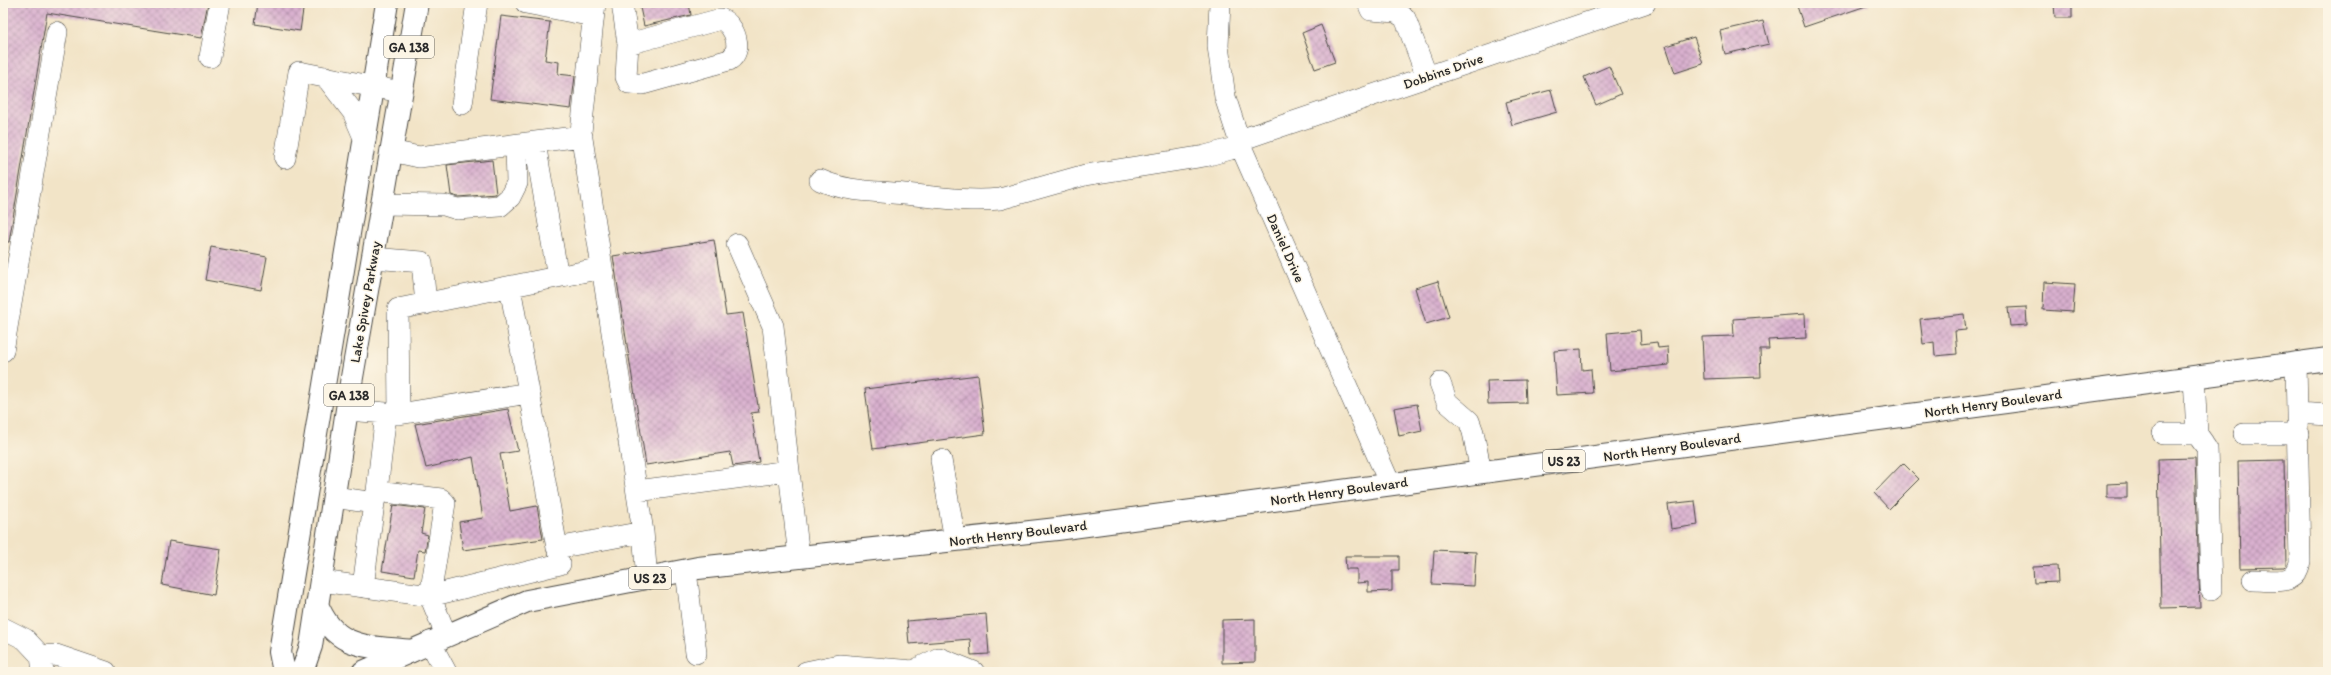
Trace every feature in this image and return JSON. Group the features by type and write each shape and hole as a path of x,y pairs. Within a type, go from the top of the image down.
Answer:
{"main road":[{"name":"Lake Spivey Parkway","path":"284,672 280,652 387,3"},
{"name":"Lake Spivey Parkway","path":"302,672 311,646 346,419 417,3"},
{"name":"North Henry Boulevard","path":"364,672 381,668 429,642 527,601 647,579 686,570 1057,529 2328,359"},
{"path":"317,604 322,615 334,633 346,640 376,647 429,642"}],"street":[{"path":"210,57 220,3"},
{"path":"462,104 477,3"},
{"path":"526,3 594,9 582,136 637,491 643,532 647,579"},
{"path":"622,3 628,44 626,77 629,83 642,84 730,60 734,57 737,45 731,27 716,11 628,44"},
{"name":"Daniel Drive","path":"1220,3 1218,46 1225,96 1241,143 1390,484"},
{"path":"1368,3 1372,10 1396,12 1405,18 1427,77"},
{"name":"Dobbins Drive","path":"820,180 846,189 963,200 987,200 1000,199 1085,175 1205,156 1427,77 1645,3"},
{"path":"3,351 57,32"},
{"path":"285,158 298,72 402,92"},
{"path":"326,77 352,112 365,140"},
{"path":"391,151 419,156 582,136"},
{"path":"382,204 444,204 457,209 500,206 510,197 518,183 518,145"},
{"path":"518,145 558,277"},
{"path":"737,244 773,326 792,510 799,557"},
{"path":"373,258 422,262 426,304"},
{"path":"363,587 376,497 392,414 398,309 602,268"},
{"path":"510,287 558,556 567,594"},
{"path":"2254,580 2283,580 2292,578 2298,572 2300,562 2299,434 2296,363"},
{"path":"2194,376 2197,434 2207,448 2211,590"},
{"path":"1440,383 1446,402 1469,421 1473,432 1481,472"},
{"path":"318,424 529,393"},
{"path":"2298,413 2328,415"},
{"path":"2163,434 2197,434"},
{"path":"2244,434 2299,434"},
{"path":"941,460 955,540"},
{"path":"637,491 789,471"},
{"path":"334,497 441,499 445,503 430,596 429,642 446,672"},
{"path":"321,581 430,596 558,556 643,532"},
{"path":"686,570 696,653"},
{"path":"5,628 25,639 42,664 56,656 106,672"},
{"path":"806,672 839,665 913,671 939,658 974,672"}],"building":[{"path":"3,3 208,3 201,38 47,13 9,242 3,242"},
{"path":"258,3 304,3 300,31 255,24"},
{"path":"639,3 689,3 691,15 644,26"},
{"path":"1796,3 1868,3 1869,5 1804,27"},
{"path":"2054,3 2072,3 2072,18 2055,18"},
{"path":"501,16 550,22 545,60 559,62 558,74 575,76 571,109 490,99"},
{"path":"1763,21 1769,44 1725,54 1720,31"},
{"path":"1321,25 1335,62 1315,69 1302,33"},
{"path":"1694,37 1703,64 1675,73 1666,46"},
{"path":"1609,66 1621,94 1596,105 1584,77"},
{"path":"1551,90 1557,112 1512,125 1506,102"},
{"path":"492,160 496,194 458,197 451,195 447,165"},
{"path":"714,240 726,315 743,313 759,412 751,413 759,462 733,466 730,452 646,465 613,256"},
{"path":"211,247 267,257 261,290 205,280"},
{"path":"1438,281 1449,317 1426,324 1415,288"},
{"path":"2044,282 2075,284 2073,312 2043,310"},
{"path":"2026,307 2027,325 2010,326 2008,308"},
{"path":"1805,314 1806,338 1768,340 1769,349 1760,349 1761,377 1704,379 1702,337 1734,336 1733,319"},
{"path":"1964,314 1966,330 1955,331 1957,354 1935,356 1934,342 1923,344 1920,319"},
{"path":"1640,330 1641,344 1657,342 1658,348 1668,347 1669,365 1610,371 1607,333"},
{"path":"1581,349 1582,370 1591,369 1593,393 1557,395 1554,351"},
{"path":"978,375 985,434 873,449 865,389"},
{"path":"1525,380 1526,403 1488,404 1487,381"},
{"path":"1417,404 1422,431 1399,436 1394,408"},
{"path":"508,409 518,451 500,454 510,511 537,506 543,539 463,550 459,522 483,518 473,457 426,468 415,424"},
{"path":"2195,458 2200,607 2161,608 2158,459"},
{"path":"2284,460 2286,565 2284,567 2240,568 2238,461"},
{"path":"1903,463 1919,479 1889,509 1874,493"},
{"path":"2127,483 2127,498 2107,498 2107,484"},
{"path":"1695,501 1698,525 1671,529 1668,504"},
{"path":"393,505 425,509 421,533 428,535 425,551 418,550 414,576 382,571"},
{"path":"169,541 221,549 214,595 162,585"},
{"path":"1434,550 1476,552 1474,586 1432,584"},
{"path":"1345,556 1399,556 1399,570 1392,570 1392,591 1368,592 1368,582 1357,583 1357,569 1346,569"},
{"path":"2057,566 2058,582 2034,583 2033,567"},
{"path":"986,614 989,654 971,655 970,639 909,644 907,621"},
{"path":"1255,619 1255,662 1222,663 1222,620"}]}
